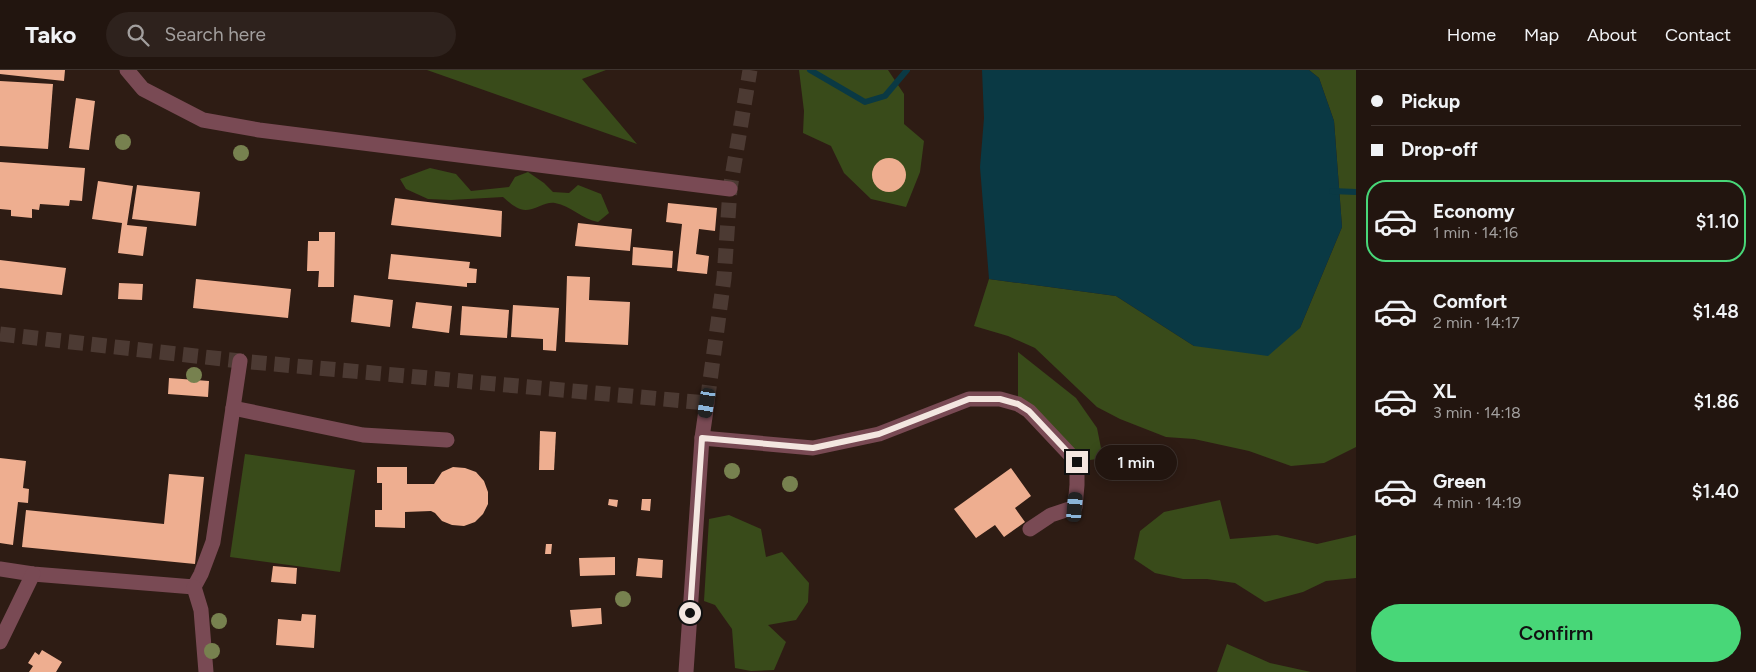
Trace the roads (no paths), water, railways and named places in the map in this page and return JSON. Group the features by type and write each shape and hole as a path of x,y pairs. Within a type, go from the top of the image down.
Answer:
{"street":[{"path":"127,70 143,89 203,120 212,122 259,130 730,190"},
{"path":"206,672 201,610 194,587 213,542 240,361"},
{"path":"702,438 813,448 879,434 969,399 1000,399 1018,404 1029,411 1077,462 1075,507 1051,515 1030,529"},
{"path":"686,672 702,438 707,403"},
{"path":"233,408 363,435 447,440"},
{"path":"0,569 33,574 194,587"},
{"path":"0,642 33,574"}],"water":[{"path":"982,70 1309,70 1319,78 1334,121 1342,227 1300,328 1268,356 1194,346 1116,296 989,279 980,167 984,118"}],"waterway":[{"path":"810,70 865,102 885,96 907,70"},
{"path":"1332,191 1356,192"}],"tunnel":[{"path":"0,334 240,361 707,403 724,278 730,189 750,70"}]}
